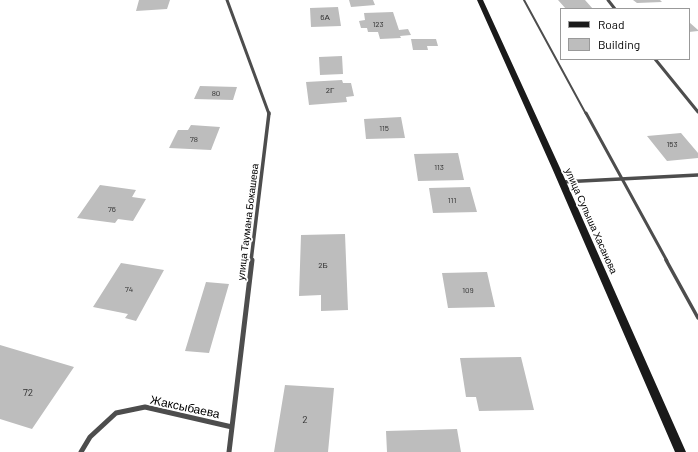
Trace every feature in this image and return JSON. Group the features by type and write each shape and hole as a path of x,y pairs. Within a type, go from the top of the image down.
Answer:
{"street":[{"name":"улица Таумана Бокашева","path":"227,0 269,112 229,452"},
{"name":"улица Супыша Хасанова","path":"480,0 681,452"},
{"path":"608,0 614,8"},
{"path":"656,60 698,112"},
{"path":"562,182 698,175"},
{"name":"Жаксыбаева","path":"81,452 90,437 116,413 145,407 232,427"}],"lane":[{"path":"524,0 698,318"}],"building":[{"path":"139,0 170,0 167,9 136,11"},
{"path":"349,0 373,0 375,5 351,7"},
{"path":"558,0 585,0 592,8 565,8"},
{"path":"633,0 660,0 662,2 637,3"},
{"path":"338,7 341,26 311,27 310,8"},
{"path":"393,12 399,30 408,29 411,35 400,36 401,38 380,39 378,32 368,32 367,28 361,28 359,21 365,20 364,13"},
{"path":"690,23 698,30 690,32"},
{"path":"411,39 436,39 438,46 427,46 428,50 413,50"},
{"path":"342,56 343,74 320,75 319,57"},
{"path":"342,80 343,83 351,83 354,96 346,97 347,102 309,105 306,82"},
{"path":"200,86 237,87 233,100 194,99"},
{"path":"401,117 405,138 366,139 364,119"},
{"path":"191,125 220,127 211,150 169,148 178,130 188,130"},
{"path":"681,133 698,153 698,158 667,161 647,136"},
{"path":"458,153 464,180 418,181 414,154"},
{"path":"100,185 136,190 132,197 146,199 133,221 118,219 115,223 77,218"},
{"path":"470,187 477,212 433,213 429,188"},
{"path":"345,234 348,310 321,311 321,295 299,296 301,235"},
{"path":"121,263 164,270 136,321 125,318 128,314 93,307"},
{"path":"487,272 495,307 448,308 442,273"},
{"path":"206,282 229,284 209,353 185,351"},
{"path":"0,345 74,367 32,429 0,419"},
{"path":"521,357 534,410 479,411 476,397 466,397 460,358"},
{"path":"285,385 334,388 328,452 274,452"},
{"path":"457,429 461,452 387,452 386,431"}]}
